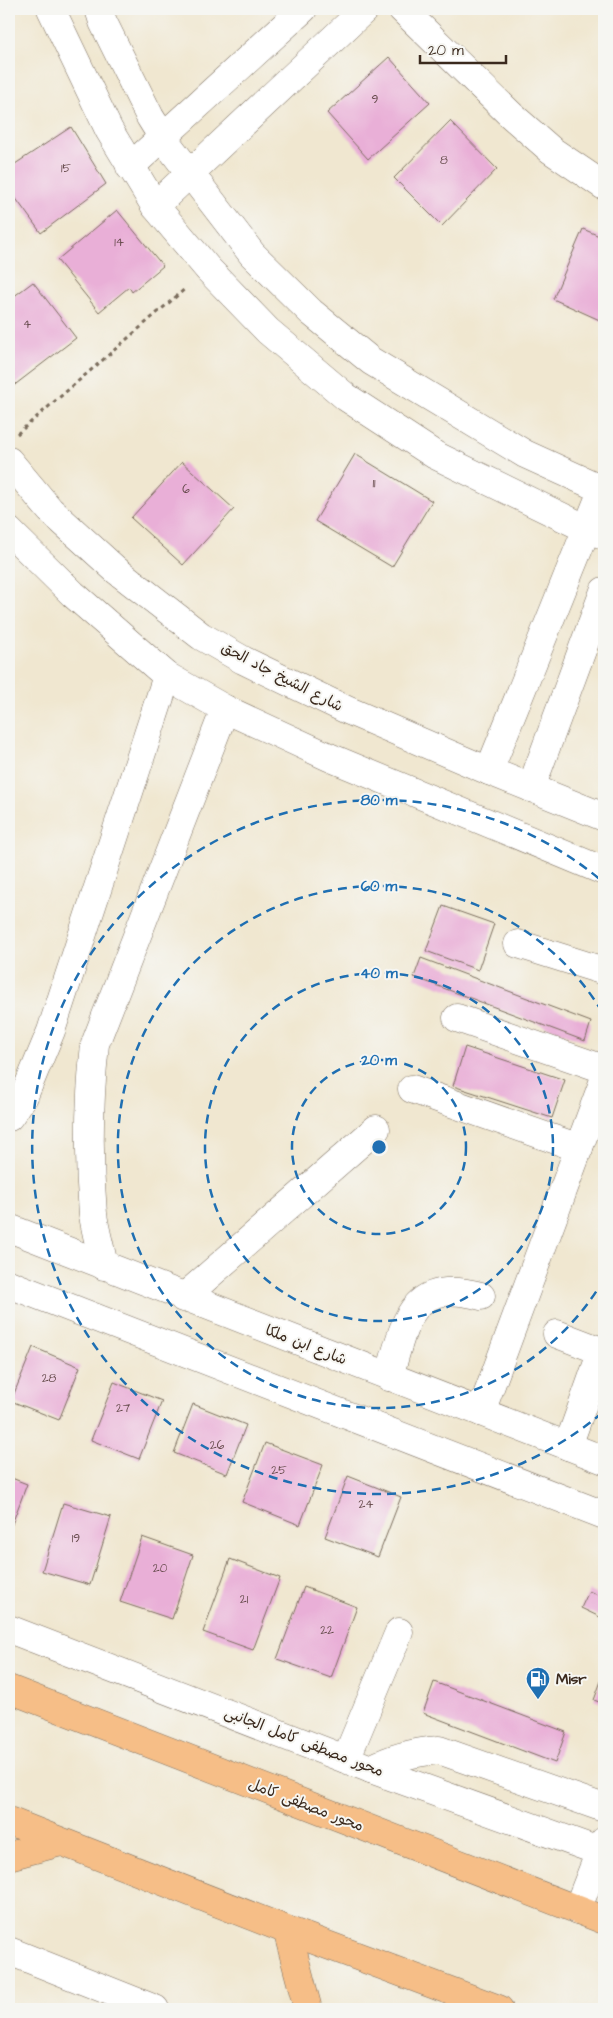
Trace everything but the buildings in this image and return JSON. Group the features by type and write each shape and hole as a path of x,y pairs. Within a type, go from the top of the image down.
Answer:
{"main road":[{"name":"محور مصطفى كامل","path":"9,1689 604,1920"},
{"path":"9,1820 287,1930 500,2009"},
{"path":"9,1856 61,1842"},
{"path":"287,1930 308,2009"}],"street":[{"path":"51,9 109,130 154,206 208,269 268,331 346,397 435,455 596,532"},
{"path":"99,9 150,117 163,138 252,254 311,312 371,361 525,454 604,488 596,532 489,771"},
{"path":"130,167 303,9"},
{"path":"154,206 364,9"},
{"path":"402,9 511,115 550,150 604,186"},
{"name":"شارع الشيخ جاد الحق","path":"9,461 50,510 116,570 201,636 243,660 347,710 489,771 604,817"},
{"path":"9,531 73,594 167,676 225,709 330,757 604,871"},
{"path":"531,788 604,591"},
{"path":"9,1117 24,1096 51,1031 167,676"},
{"path":"104,1266 93,1215 90,1145 90,1097 95,1044 225,709"},
{"path":"518,944 604,971"},
{"path":"458,1018 604,1069"},
{"path":"481,1412 604,1080"},
{"path":"412,1088 579,1148"},
{"path":"183,1298 376,1129"},
{"name":"شارع ابن ملكا","path":"9,1228 183,1298 604,1460"},
{"path":"9,1284 604,1515"},
{"path":"389,1377 400,1340 415,1306 435,1293 460,1290 481,1296"},
{"path":"557,1334 603,1351 568,1446"},
{"name":"محور مصطفى كامل الجانبى","path":"9,1629 371,1769 565,1838 603,1848"},
{"path":"346,1759 398,1632"},
{"path":"371,1769 398,1756 419,1751 439,1750 592,1804 565,1838"},
{"path":"501,1815 515,1777"},
{"path":"577,1910 603,1848"},
{"path":"9,1951 155,2009"}],"path":[{"path":"16,434 208,269"}],"place":[{"name":"Misr","path":"538,1700"}]}
